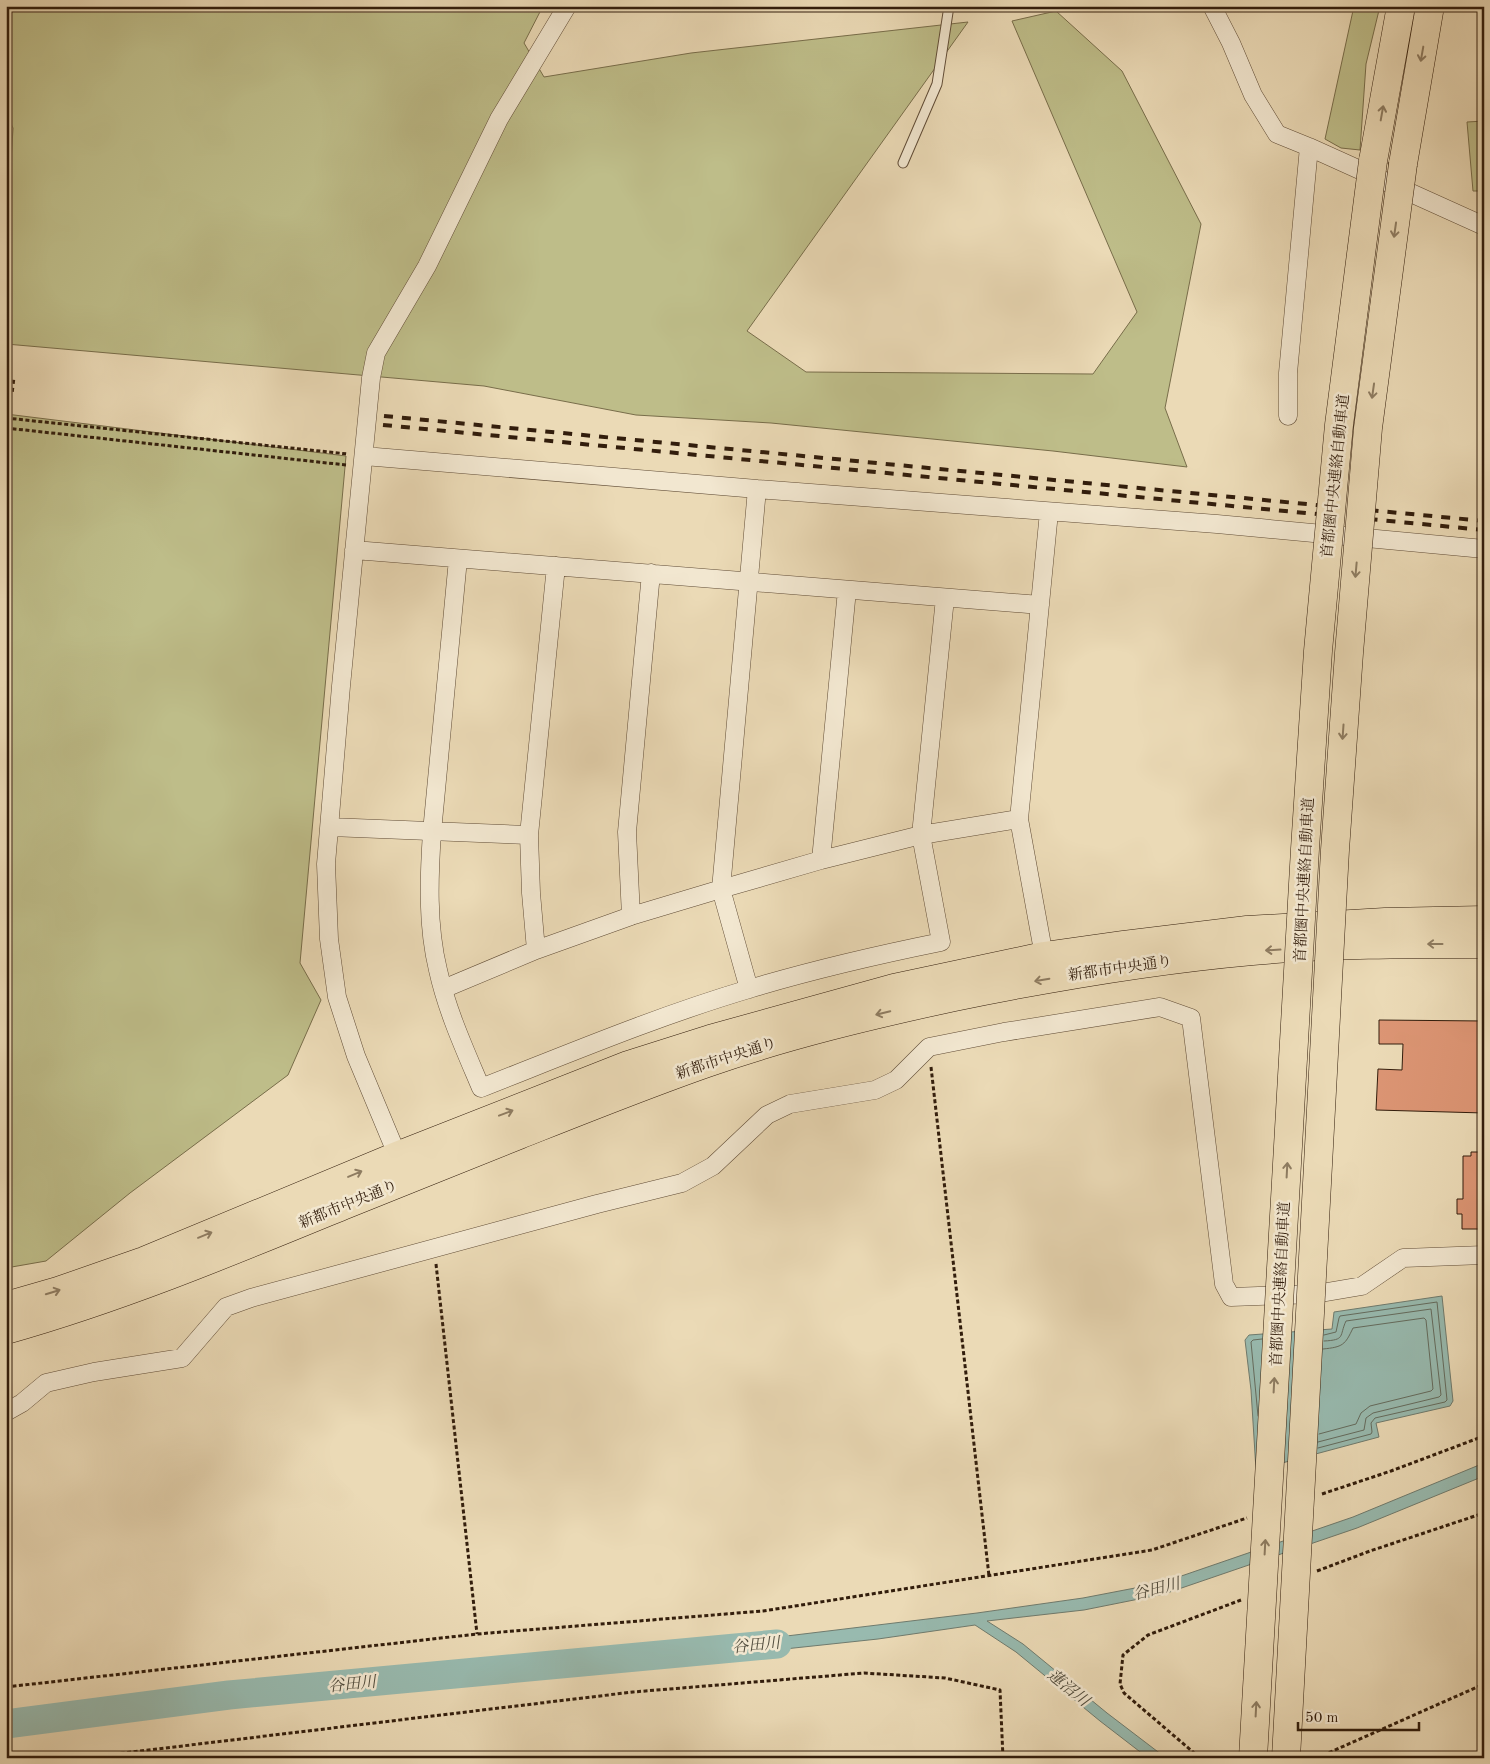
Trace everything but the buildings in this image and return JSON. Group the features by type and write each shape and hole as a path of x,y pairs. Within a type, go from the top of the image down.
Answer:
{"main road":[{"name":"首都圏中央連絡自動車道","path":"1253,1758 1304,859 1318,651 1339,425 1374,161 1401,6"},
{"name":"首都圏中央連絡自動車道","path":"1286,1758 1334,860 1348,663 1368,428 1403,164 1430,6"},
{"name":"新都市中央通り","path":"6,1330 57,1316 214,1260 403,1168 628,1066 710,1039 894,988 1044,956 1122,944 1247,930 1385,922 1484,920"},
{"name":"新都市中央通り","path":"6,1306 58,1291 403,1168 625,1093 710,1062 798,1034 896,1010 1017,984 1128,966 1254,951 1380,944 1484,944"}],"street":[{"path":"403,1168 356,1056 337,996 329,939 326,864 371,378 376,353 427,266 499,119 567,6"},
{"path":"1212,6 1231,43 1253,95 1277,134 1484,226"},
{"path":"1288,416 1288,373 1309,147"},
{"path":"363,461 1218,524 1484,549"},
{"path":"749,989 721,889 757,489"},
{"path":"1044,956 1019,819 1049,512"},
{"path":"354,550 1040,605"},
{"path":"458,559 432,832 430,871 431,915 434,951 443,989 458,1035 482,1088 652,1021 749,989 881,954 942,942 920,835 945,598"},
{"path":"536,950 531,894 529,836 556,566"},
{"path":"631,916 627,832 651,573"},
{"path":"821,860 847,590"},
{"path":"443,989 536,950 631,916 721,889 821,860 920,835 1019,819"},
{"path":"330,827 529,836"},
{"path":"6,1412 22,1403 46,1383 94,1372 182,1358 226,1307 251,1298 682,1182 714,1166 767,1115 790,1104 875,1090 896,1080 929,1047 1004,1032 1160,1007 1191,1018 1224,1284 1231,1297 1315,1294 1352,1288 1362,1286 1403,1258 1484,1255"}],"lane":[{"path":"904,163 938,84 949,6"}],"path":[{"path":"6,418 363,461"},
{"path":"6,428 363,461"},
{"path":"929,1047 989,1576"},
{"path":"434,1249 478,1634"},
{"path":"1318,1495 1392,1471 1484,1436"},
{"path":"6,1687 478,1634 763,1611 1152,1550 1253,1516"},
{"path":"1123,1655 1120,1684 1124,1693 1200,1758"},
{"path":"82,1758 633,1692 864,1673 945,1678 1000,1690 1003,1758"},
{"path":"1317,1758 1484,1684"}],"shaded area":[{"path":"6,6 543,6 524,43 544,77 691,53 968,22 747,331 806,372 1093,374 1137,312 1012,21 1056,11 1122,71 1201,224 1165,408 1187,467 1053,451 771,423 636,415 484,386 6,344 6,249 13,128 6,114"},
{"path":"1354,6 1380,6 1366,64 1360,150 1341,148 1325,139"},
{"path":"1484,121 1484,191 1473,191 1467,122"},
{"path":"6,414 346,456 300,963 321,1000 288,1075 130,1193 46,1261 6,1268"}],"water":[{"path":"1442,1296 1453,1401 1450,1406 1376,1423 1379,1437 1256,1470 1251,1390 1245,1340 1249,1335 1332,1329 1334,1312"},
{"name":"蓮沼川","path":"1484,1463 1484,1476 1357,1528 1164,1594 1084,1610 987,1621 1023,1644 1107,1713 1166,1758 1148,1758 1016,1652 975,1625 878,1639 738,1654 737,1642 977,1613 1083,1598 1161,1583 1353,1517"}],"waterway":[{"name":"谷田川","path":"6,1724 229,1695 777,1644"}],"railway":[{"path":"6,381 15,382"},
{"path":"6,389 14,390"},
{"path":"384,416 1484,521"},
{"path":"383,425 1484,530"}]}
